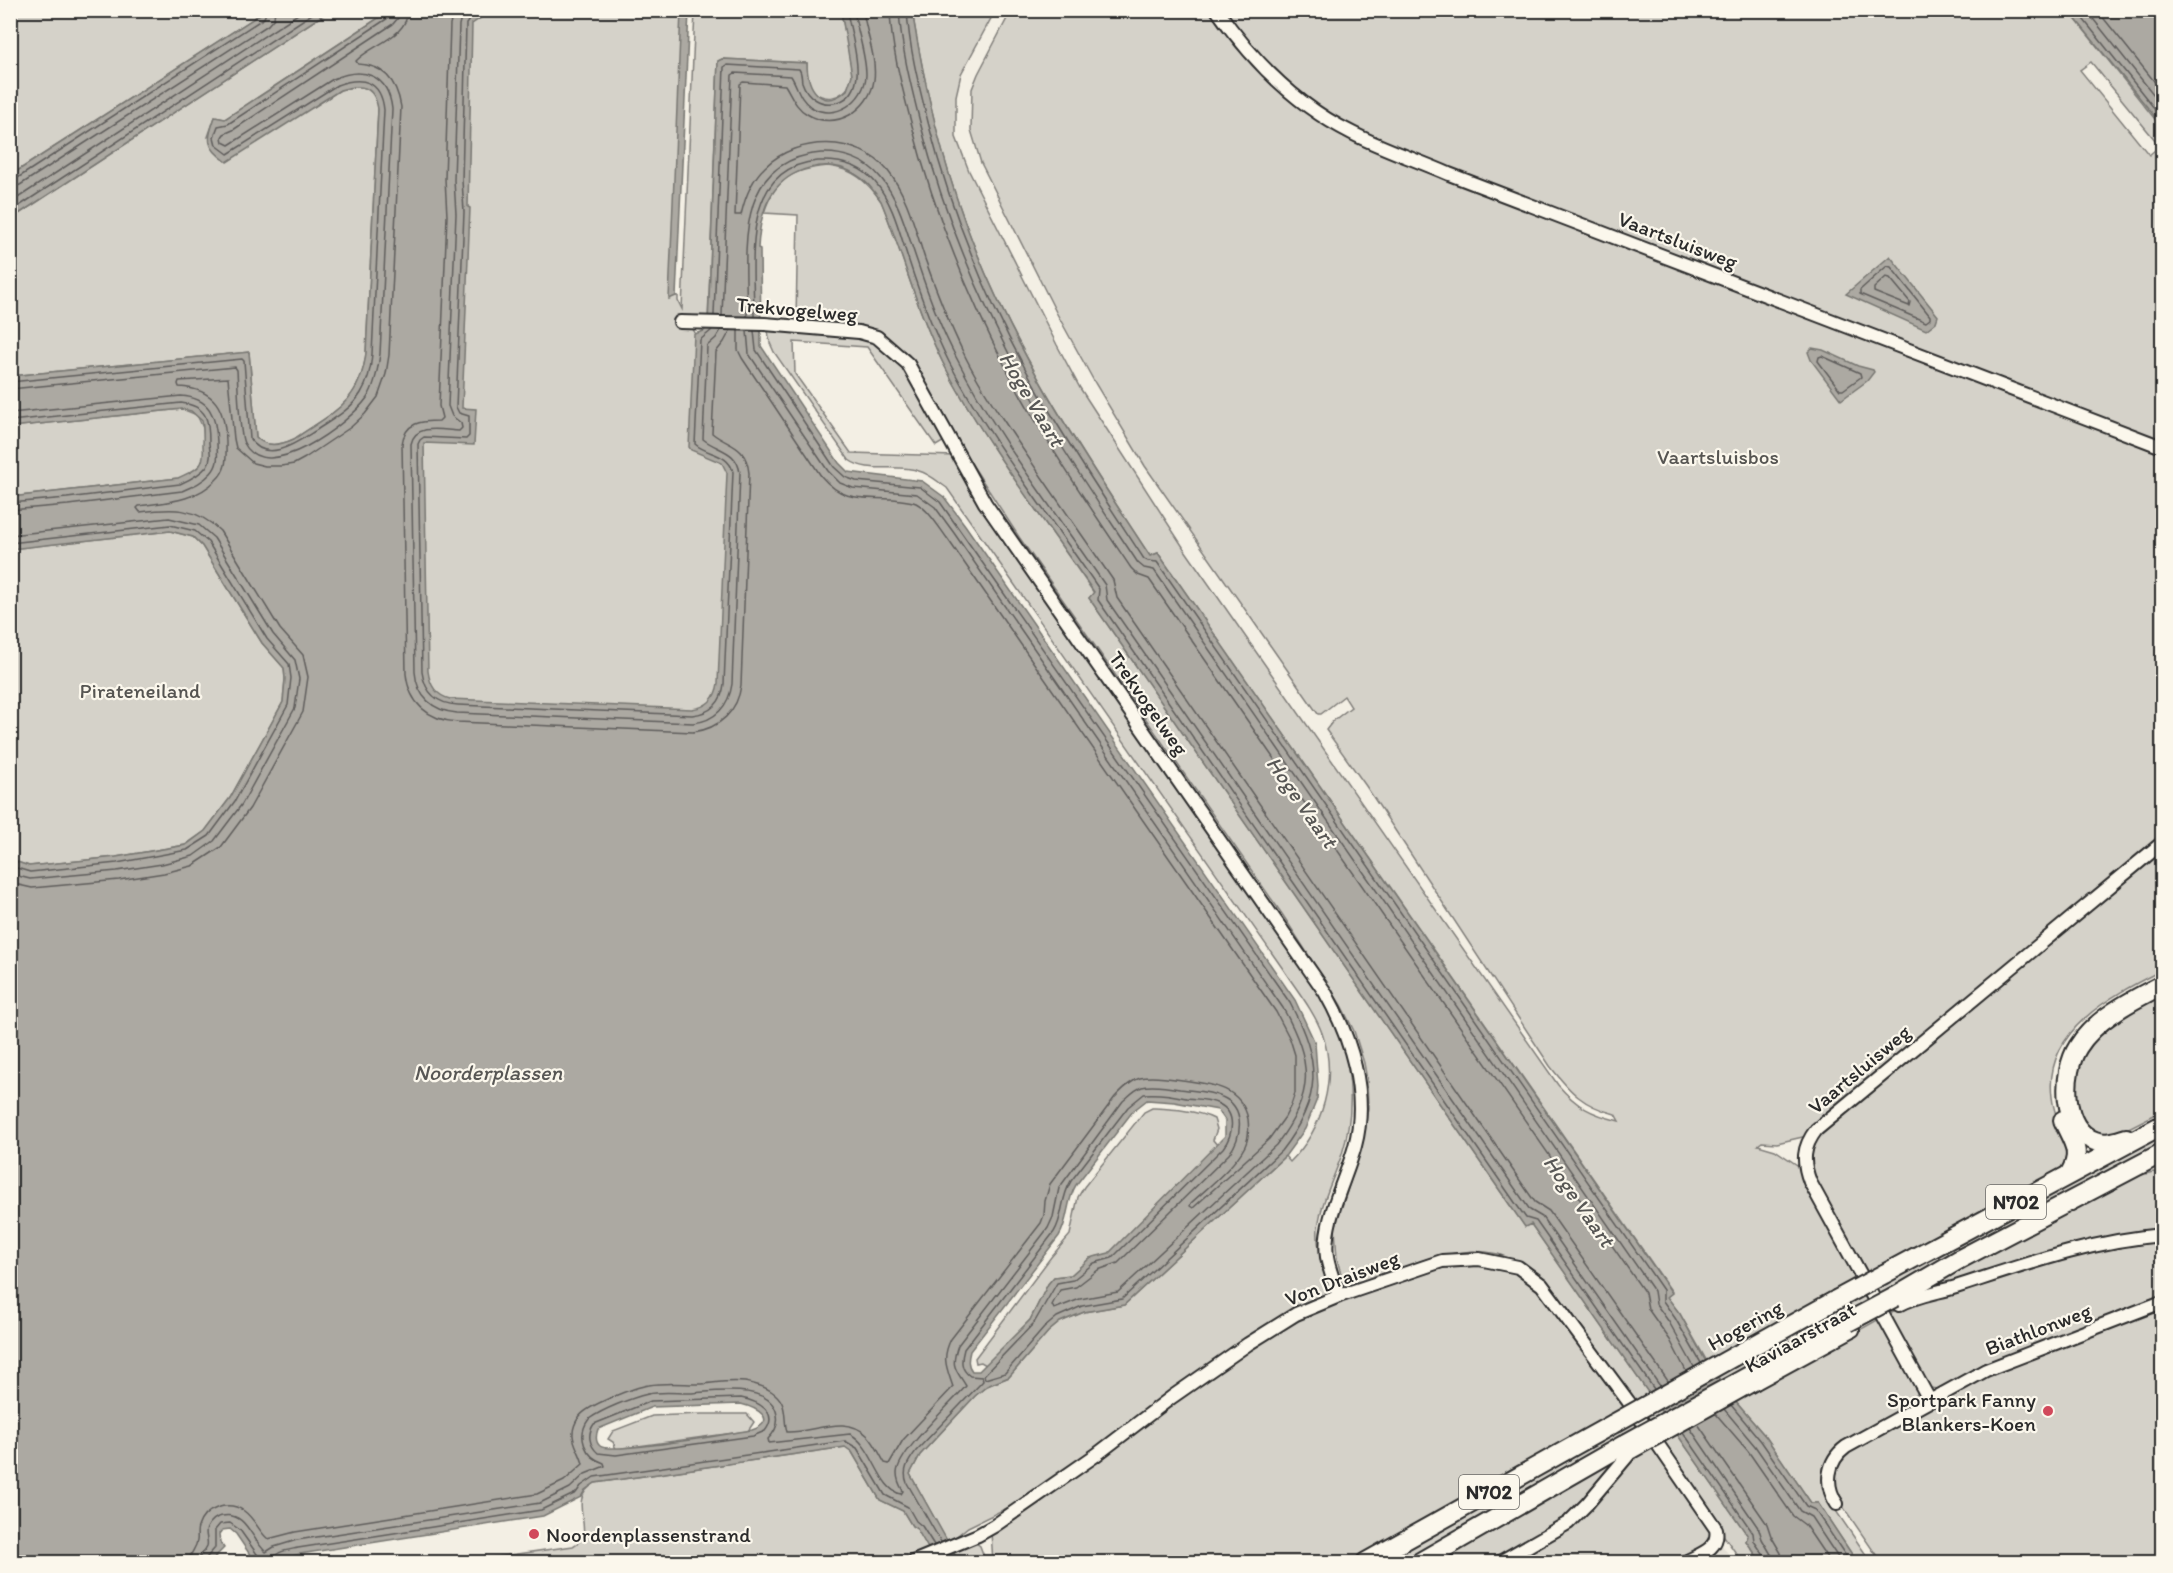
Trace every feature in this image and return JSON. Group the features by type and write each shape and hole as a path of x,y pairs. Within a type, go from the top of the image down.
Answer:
{"highway":[{"path":"2070,1173 2076,1160 2076,1149 2059,1110 2056,1092 2056,1073 2062,1053 2075,1032 2096,1012 2163,973"},
{"path":"2156,1128 2107,1143 2094,1141 2081,1131 2070,1110 2066,1091 2070,1062 2077,1048 2095,1027 2118,1010 2163,985"},
{"name":"Hogering","path":"1366,1563 1479,1497 1836,1300 2156,1128"},
{"name":"N702","path":"1420,1563 1897,1301 1960,1259 2163,1153"},
{"path":"2123,1174 2148,1169 2163,1170"}],"street":[{"name":"Vaartsluisweg","path":"1217,10 1273,77 1304,103 1350,133 1449,174 2163,447"},
{"name":"Trekvogelweg","path":"680,322 765,324 859,332 877,337 908,364 985,503 1325,992 1339,1016 1358,1078 1360,1111 1355,1144 1328,1228 1327,1256 1338,1296"},
{"name":"Vaartsluisweg","path":"1930,1401 1810,1182 1804,1160 1807,1144 1816,1130 2163,843"},
{"path":"1897,1301 1954,1288 2067,1251 2114,1241 2163,1235"},
{"name":"Von Draisweg","path":"913,1563 978,1535 1002,1520 1096,1455 1172,1397 1296,1314 1338,1296 1442,1261 1479,1258 1518,1267 1542,1286 1578,1331 1716,1529 1718,1538 1714,1547 1685,1563"},
{"name":"Biathlonweg","path":"1837,1504 1831,1493 1829,1475 1840,1451 1986,1370 2163,1302"},
{"path":"1500,1563 1568,1523 1587,1504 1629,1448"}],"shaded area":[{"path":"1717,1538 1734,1562 1672,1562"}],"green space":[{"path":"11,11 265,11 11,175"},
{"path":"329,11 389,11 225,119 215,117 208,137 314,107 340,90 352,87 362,86 372,92 377,99 366,353 363,370 351,396 332,414 294,439 284,443 269,444 256,437 249,352 11,376 11,219"},
{"path":"487,11 683,11 675,296 678,296 682,309 695,11 841,11 852,75 848,87 839,95 826,97 815,92 808,81 807,63 722,59 718,61 708,320 688,319 696,335 729,462 720,715 425,702 421,440 469,24"},
{"name":"Vaartsluisbos","path":"912,11 995,11 961,74 956,96 956,137 969,171 1080,388 1185,550 1558,1085 1585,1109 1619,1121 1615,1114 1594,1107 1578,1097 1550,1066 1366,786 1326,730 1333,721 1351,707 1344,696 1318,714 1145,466 1056,312 981,163 971,130 972,89 978,74 1011,11 2069,11 2162,128 2162,970 2123,991 2085,1018 2058,1052 2052,1073 2052,1097 2057,1117 2070,1149 2064,1167 2048,1178 1866,1275 1809,1169 1807,1136 1777,1143 1762,1142 1758,1145 1775,1150 1800,1167 1859,1279 1708,1363 1680,1314 1667,1297 1672,1292 1158,553 1150,556 1072,436 1024,353 983,267 965,222 940,144","holes":["2091,62 2160,146 2149,155 2080,70"]},
{"path":"828,166 845,170 859,177 881,201 925,323 943,363 996,452 1094,593 1089,598 1512,1208 1525,1226 1531,1224 1748,1536 1746,1541 1761,1562 1742,1562 1572,1313 1544,1279 1524,1264 1486,1252 1455,1253 1427,1259 1347,1287 1344,1285 1337,1259 1335,1228 1362,1146 1368,1108 1364,1063 1354,1031 1341,1005 1282,914 1019,537 969,460 909,355 884,336 864,328 829,322 796,320 798,215 764,213 774,191 787,178 805,170"},
{"path":"768,331 860,336 873,341 904,366 946,440 936,446 867,347 794,342 795,374 851,453 955,456 1324,1002 1339,1031 1348,1066 1350,1102 1346,1137 1325,1199 1318,1228 1320,1252 1329,1293 1279,1317 1210,1363 1029,1497 968,1527 948,1543 910,1474 920,1455 975,1396 987,1386 1009,1377 1048,1332 1060,1322 1084,1312 1124,1305 1285,1156 1290,1162 1302,1149 1319,1119 1328,1085 1327,1050 1319,1025 1304,1000 947,488 919,471 874,468 849,460 774,352"},
{"path":"182,409 197,415 203,428 205,457 192,472 179,478 11,497 11,427"},
{"name":"Pirateneiland","path":"170,531 193,537 202,546 262,643 284,668 283,702 230,798 205,831 185,845 116,857 29,866 11,860 10,549"},
{"path":"2162,987 2162,1111 2115,1135 2093,1134 2073,1107 2079,1051 2092,1034"},
{"path":"1152,1108 1192,1112 1214,1119 1217,1129 1213,1140 1218,1146 1109,1254 1090,1258 1071,1275 1054,1277 1048,1284 1030,1320 986,1365 981,1362 976,1363 975,1358 1070,1235 1078,1197 1084,1187 1144,1112"},
{"path":"2162,1131 2162,1145 1879,1297 1873,1286"},
{"path":"2153,1172 2162,1174 2162,1231 1907,1296 2130,1178"},
{"path":"2162,1238 2162,1296 1978,1368 1939,1389 1930,1388 1924,1382 1888,1314 1912,1301 2041,1261"},
{"path":"1493,1262 1532,1279 1629,1408 1359,1562 993,1562 991,1532 1271,1331 1298,1317 1435,1264"},
{"path":"1865,1290 1872,1301 1723,1384 1715,1373"},
{"name":"Sportpark Fanny Blankers-Koen","path":"2162,1305 2162,1562 1881,1562 1835,1495 1833,1477 1844,1453 1987,1373"},
{"path":"1881,1318 1918,1391 1913,1404 1838,1448 1832,1505 1871,1562 1857,1562 1818,1503 1811,1503 1766,1437 1734,1400"},
{"path":"747,1414 754,1422 748,1431 616,1449 613,1442 608,1439 613,1431 652,1416"},
{"path":"1636,1418 1643,1429 1407,1562 1380,1562"},
{"path":"1654,1444 1712,1530 1711,1541 1674,1562 1506,1562 1565,1530 1632,1456"},
{"path":"846,1447 852,1452 880,1500 903,1511 930,1551 904,1562 652,1560 462,1562 573,1546 580,1540 583,1533 582,1498 586,1490 595,1483"},
{"path":"1631,1448 1572,1513 1490,1562 1429,1562"},
{"path":"976,1543 980,1546 986,1562 959,1562 953,1553"}],"water":[{"path":"265,11 329,11 11,219 11,175"},
{"name":"Noorderplassen","path":"389,11 491,11 472,24 468,207 470,208 462,408 476,409 474,445 424,443 430,681 437,692 450,699 692,709 710,701 718,683 727,473 722,463 691,450 689,447 694,334 704,331 708,326 718,61 722,59 807,63 813,89 823,98 830,99 847,90 852,75 841,11 912,11 934,118 965,222 1002,310 1047,394 1097,476 1150,556 1158,553 1672,1293 1667,1297 1680,1314 1704,1358 1734,1400 1766,1437 1811,1503 1818,1503 1857,1562 1761,1562 1746,1541 1748,1536 1531,1224 1525,1227 1089,598 1094,592 996,451 943,363 925,323 881,201 866,182 855,174 833,166 821,166 799,172 779,185 763,213 758,248 760,249 761,346 839,463 848,472 922,481 944,497 965,525 1295,1000 1315,1043 1317,1099 1305,1129 1286,1155 1124,1305 1084,1312 1060,1322 1048,1332 1009,1377 987,1386 975,1396 920,1455 910,1474 959,1562 936,1562 917,1529 912,1526 903,1511 880,1500 852,1452 845,1447 595,1483 585,1490 581,1497 543,1516 300,1554 271,1562 255,1562 230,1529 222,1530 219,1534 224,1548 210,1562 11,1562 11,860 29,866 116,857 186,845 205,831 230,798 283,702 285,679 284,668 262,643 202,546 193,537 170,531 11,549 11,497 178,478 201,463 203,431 202,421 191,411 182,409 11,427 11,376 249,352 256,437 269,444 284,443 294,439 331,414 350,396 363,370 366,353 378,109 376,101 370,91 365,88 354,87 340,90 227,162 211,147 209,137 215,117 225,119","holes":["1147,1100 1218,1110 1225,1120 1225,1136 1109,1253 1090,1258 1071,1275 1054,1277 1048,1284 1030,1320 979,1371 972,1371 968,1362 970,1351 1059,1236 1076,1185 1133,1111","741,1404 759,1411 765,1418 764,1422 752,1430 647,1446 609,1448 598,1444 596,1436 598,1429 652,1407"]},
{"path":"681,11 689,11 676,296 669,299"},
{"path":"2069,11 2162,11 2162,128 2152,113"},
{"path":"1890,256 1938,316 1936,322 1926,330 1846,294"},
{"path":"1812,348 1823,350 1874,372 1867,381 1841,400 1811,360 1808,352"}],"place":[{"name":"Sportpark Fanny Blankers-Koen","path":"2048,1411"},
{"name":"Noordenplassenstrand","path":"534,1534"}],"water label":[{"name":"Hoge Vaart","path":"1032,399"},
{"name":"Hoge Vaart","path":"1302,802"},
{"name":"Hoge Vaart","path":"1579,1201"}]}
